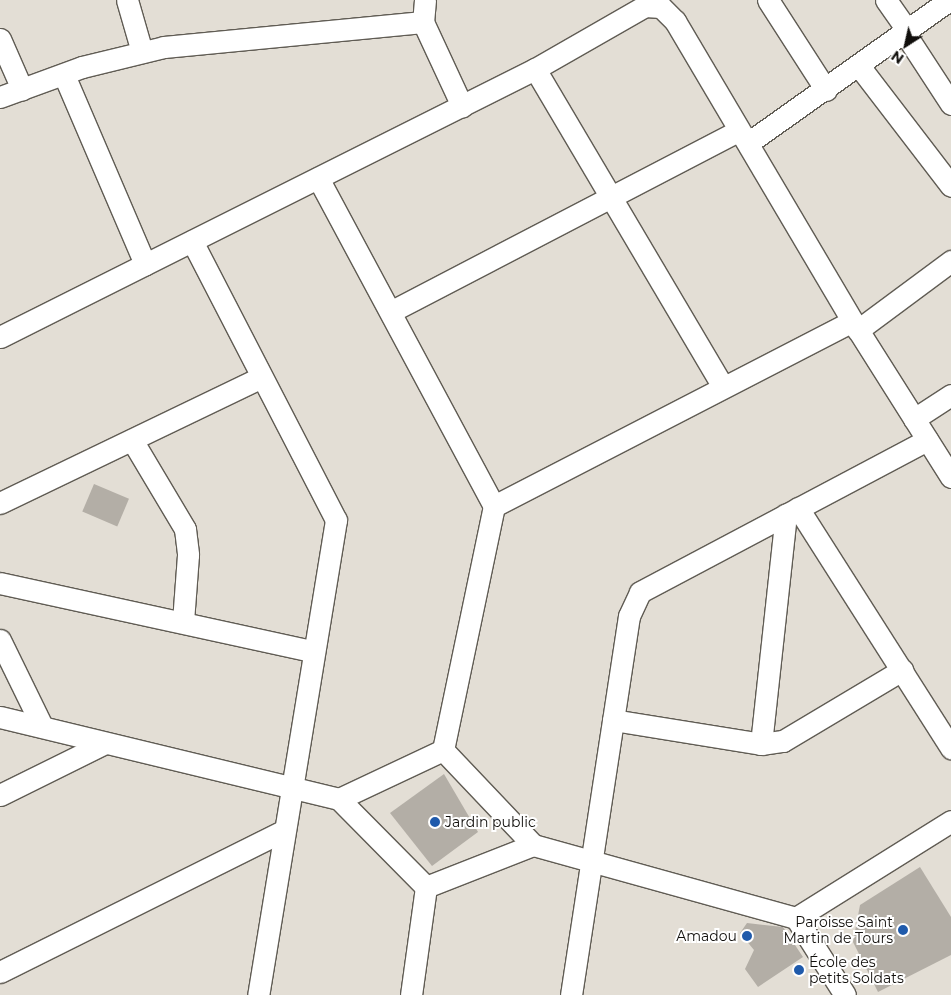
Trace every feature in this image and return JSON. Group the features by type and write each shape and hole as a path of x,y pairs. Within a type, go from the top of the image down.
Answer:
{"street":[{"path":"127,0 142,52"},
{"path":"425,0 423,22 462,106"},
{"path":"768,0 826,90"},
{"path":"886,0 951,104"},
{"path":"392,311 612,197 743,136 826,90 949,0"},
{"path":"0,337 535,69 646,6 662,3 675,20 855,326 951,477"},
{"path":"0,97 64,75 142,52 423,22"},
{"path":"0,39 22,89"},
{"path":"859,66 950,181"},
{"path":"535,69 723,387"},
{"path":"64,75 146,264"},
{"path":"318,178 392,311 494,506 444,750"},
{"path":"192,241 260,378 336,520 289,790 258,995"},
{"path":"494,506 723,387 855,326 951,261"},
{"path":"0,503 260,378"},
{"path":"914,419 951,395"},
{"path":"132,440 185,529 188,554 183,622"},
{"path":"571,995 629,616 640,592 927,440"},
{"path":"792,511 902,670 951,748"},
{"path":"761,744 792,511"},
{"path":"0,583 314,651"},
{"path":"0,640 42,726"},
{"path":"613,720 761,744 801,733 902,670"},
{"path":"0,717 42,726 289,790 339,799 426,887"},
{"path":"0,795 105,743"},
{"path":"339,799 444,750"},
{"path":"444,750 533,845 591,864 796,918 845,995"},
{"path":"796,918 951,820"},
{"path":"0,972 283,831"},
{"path":"426,887 533,845"},
{"path":"411,995 426,887"}],"building":[{"path":"94,484 129,499 117,526 82,512"},
{"name":"Jardin public","path":"444,774 478,832 432,866 390,813"},
{"name":"Paroisse Saint Martin de Tours","path":"920,867 951,917 951,955 878,992 853,942 860,905"},
{"path":"747,923 783,927 803,957 758,987 745,969 754,950 740,933"}],"place":[{"name":"Jardin public","path":"435,822"},
{"name":"Paroisse Saint Martin de Tours","path":"903,930"},
{"name":"Amadou","path":"747,936"},
{"name":"École des petits Soldats","path":"799,970"}]}
